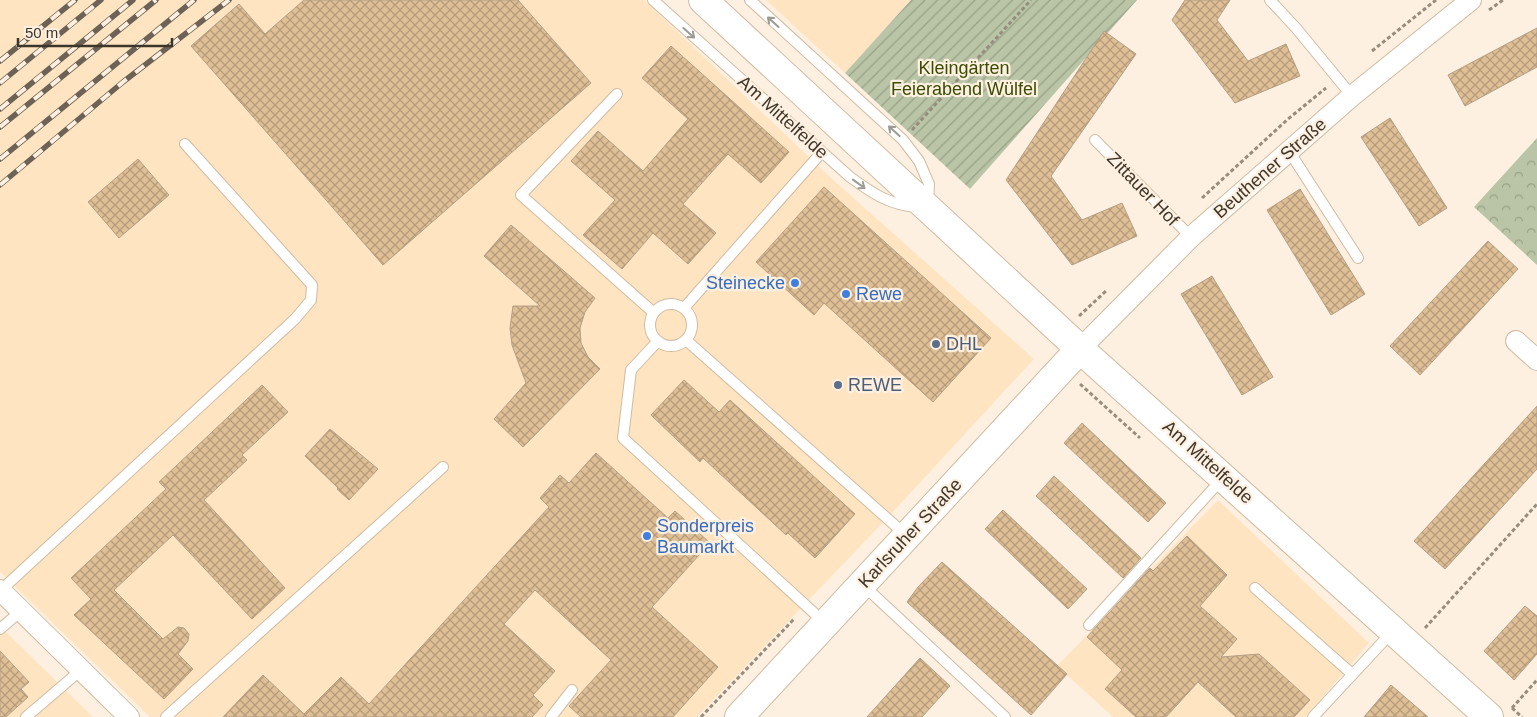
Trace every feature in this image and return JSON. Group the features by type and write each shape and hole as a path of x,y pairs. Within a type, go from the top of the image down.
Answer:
{"street":[{"name":"Am Mittelfelde","path":"704,0 1080,349 1394,630 1500,712"},
{"name":"Beuthener Straße","path":"1080,349 1191,238 1352,96 1471,0"},
{"path":"1516,340 1537,360"},
{"name":"Karlsruher Straße","path":"739,717 1080,349"},
{"path":"0,590 129,717"}],"lane":[{"name":"Am Mittelfelde","path":"653,0 822,152 877,197 898,205 928,207"},
{"path":"750,0 903,140 919,161 929,184 928,207"},
{"path":"1270,0 1296,28 1352,96"},
{"path":"617,94 521,195 654,313"},
{"name":"Zittauer Hof","path":"1096,140 1191,238"},
{"path":"0,590 295,319 311,300 312,285 185,144"},
{"path":"1289,151 1358,258"},
{"path":"684,308 822,152"},
{"path":"671,304 684,308 692,325 686,340 675,346 658,341 651,331 651,318 654,313 665,305 671,304"},
{"path":"686,340 908,536"},
{"path":"658,341 631,370 623,438 826,624"},
{"path":"166,717 443,467"},
{"path":"1089,625 1224,477"},
{"path":"862,585 1005,717"},
{"path":"1254,588 1352,674"},
{"path":"0,629 21,611"},
{"path":"1313,717 1394,630"},
{"path":"26,717 81,670"},
{"path":"551,717 572,690"}],"path":[{"path":"903,140 1031,0"},
{"path":"1424,629 1537,504"},
{"path":"1500,712 1537,680"}],"shaded area":[{"path":"0,0 644,0 829,176 1034,359 892,513 697,717 150,717 0,572"},
{"path":"766,0 911,0 845,73"},
{"path":"1218,500 1369,643 1306,717 1113,717 1057,666"},
{"path":"0,626 93,717 0,717"}],"green space":[{"name":"Kleingärten Feierabend Wülfel","path":"911,0 1137,0 970,189 845,73"},
{"path":"1537,138 1537,265 1474,207"}],"building":[{"path":"304,0 518,0 591,83 383,265 191,46 239,4 265,34"},
{"path":"1185,0 1230,0 1217,20 1248,61 1286,44 1300,76 1235,103 1172,20"},
{"path":"1537,28 1537,67 1465,106 1448,75"},
{"path":"1104,31 1136,54 1051,176 1082,220 1122,203 1137,236 1072,265 1006,180"},
{"path":"671,46 789,152 761,183 728,154 683,204 716,233 688,264 653,233 622,269 583,235 615,200 571,161 598,131 643,171 688,119 642,78"},
{"path":"1390,118 1447,208 1419,226 1361,137"},
{"path":"138,159 169,195 119,238 88,202"},
{"path":"824,187 991,338 933,402 824,303 814,315 756,262"},
{"path":"1300,189 1365,294 1331,315 1267,210"},
{"path":"511,225 595,298 585,312 580,328 581,343 588,357 600,369 523,447 494,419 526,383 512,345 510,328 513,306 540,306 484,256"},
{"path":"1488,241 1518,269 1420,375 1390,346"},
{"path":"1212,276 1273,377 1242,395 1181,294"},
{"path":"684,380 719,412 730,400 855,514 815,558 788,533 786,535 703,458 700,462 651,415"},
{"path":"262,385 288,412 242,455 247,460 204,500 285,588 252,619 173,535 114,590 163,639 178,627 184,628 189,634 188,641 178,654 193,669 164,699 74,615 91,599 71,578 166,489 159,482"},
{"path":"1537,406 1537,469 1445,569 1414,541"},
{"path":"1082,423 1166,503 1148,522 1064,443"},
{"path":"330,429 378,469 349,500 305,456"},
{"path":"596,453 668,518 675,511 710,543 652,607 718,667 673,717 581,717 569,706 611,660 535,590 504,624 555,671 533,695 543,705 532,717 223,717 263,675 304,714 341,677 369,704 549,507 540,498 560,475 569,483"},
{"path":"1054,476 1141,558 1123,578 1036,496"},
{"path":"1003,510 1087,589 1068,609 985,529"},
{"path":"1187,536 1227,575 1200,606 1237,639 1221,657 1259,654 1310,700 1294,717 1236,717 1198,682 1166,717 1136,717 1105,689 1122,670 1087,637 1150,568 1153,571"},
{"path":"942,562 1067,674 1031,715 907,602 918,587"},
{"path":"1525,606 1537,616 1537,654 1514,680 1484,651"},
{"path":"0,651 29,682 21,689 28,697 6,717 0,717"},
{"path":"920,658 950,686 922,717 867,717"},
{"path":"1391,685 1428,717 1364,717"}],"railway":[{"path":"0,61 75,0"},
{"path":"0,83 101,0"},
{"path":"0,109 133,0"},
{"path":"0,127 156,0"},
{"path":"0,159 194,0"},
{"path":"0,185 123,82 229,0"}],"place":[{"name":"Steinecke","path":"795,283"},
{"name":"Rewe","path":"846,294"},
{"name":"DHL","path":"936,344"},
{"name":"REWE","path":"838,385"},
{"name":"Sonderpreis Baumarkt","path":"647,536"}]}
